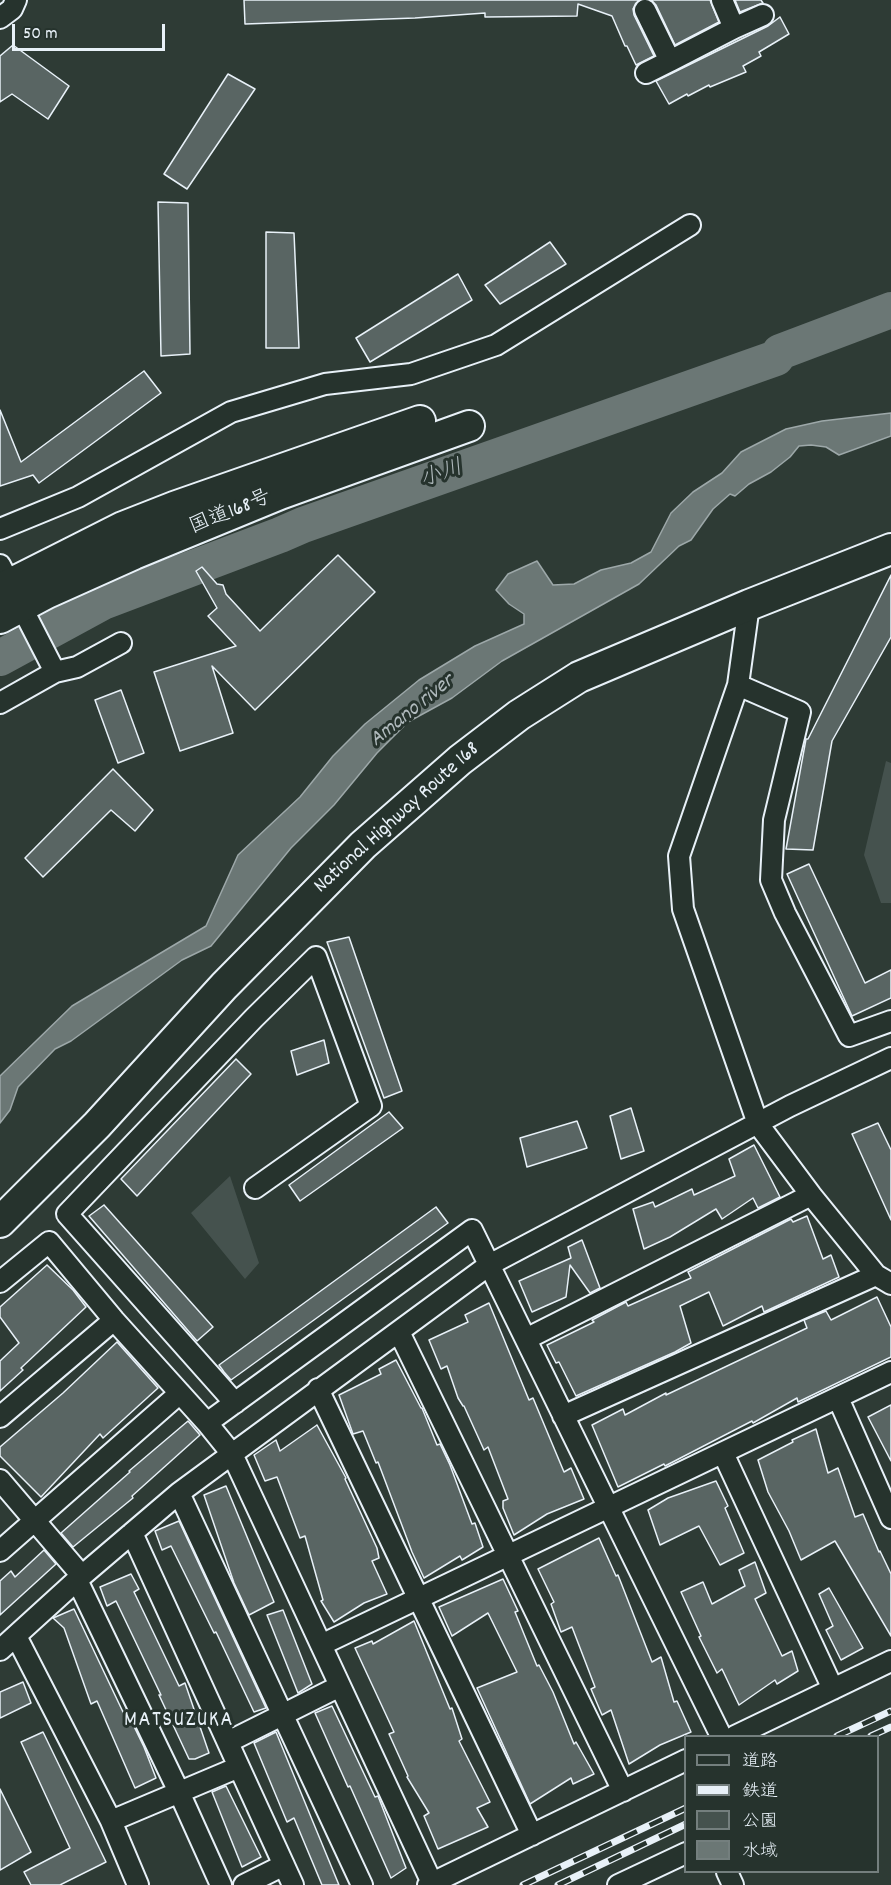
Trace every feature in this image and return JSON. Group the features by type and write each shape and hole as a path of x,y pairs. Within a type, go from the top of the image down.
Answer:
{"highway":[{"path":"6,593 123,527 174,507 466,416"},
{"name":"National Highway Route 168","path":"0,1222 97,1125 224,986 363,844 460,760 519,715 579,677 749,604 891,549"}],"street":[{"path":"0,18 12,9 16,0"},
{"path":"722,0 734,28"},
{"path":"645,10 670,61"},
{"path":"646,73 763,15"},
{"path":"0,529 78,497 231,412 325,384 411,374 496,345 690,225"},
{"path":"6,593 55,672"},
{"path":"563,1416 883,1279 811,1195 758,1124 683,909 679,856 738,685 749,604"},
{"path":"0,703 55,672 77,667 121,643"},
{"path":"738,685 800,712 774,820 771,880 785,913 849,1036 891,1021"},
{"path":"235,1404 67,1214 254,1018 316,957 370,1106 255,1188"},
{"path":"0,1650 179,1493 489,1265 790,1106 891,1058"},
{"path":"526,1339 811,1195"},
{"path":"207,1423 472,1230 720,1735"},
{"path":"0,1282 48,1242 232,1454 430,1884 684,1761"},
{"path":"0,1417 114,1320"},
{"path":"399,1332 623,1791"},
{"path":"321,1646 891,1372"},
{"path":"318,1389 532,1835"},
{"path":"0,1551 180,1393"},
{"path":"838,1398 891,1518"},
{"path":"723,1453 833,1689"},
{"path":"0,1480 80,1578 221,1885"},
{"path":"179,1493 362,1885"},
{"path":"132,1533 293,1885"},
{"path":"16,1636 111,1821 138,1885"},
{"path":"739,1735 891,1661"},
{"path":"228,1742 340,1686"},
{"path":"111,1821 239,1767"},
{"path":"618,1885 684,1854"},
{"path":"244,1885 284,1865"}],"green space":[{"path":"886,761 891,763 891,903 881,903 864,855"},
{"path":"230,1176 259,1263 245,1279 191,1213"}],"water":[{"name":"Amano river","path":"891,413 891,436 839,455 826,447 799,446 790,457 771,472 749,484 735,496 730,494 713,509 691,540 679,546 639,584 502,661 452,698 408,722 377,753 334,805 291,848 211,946 182,960 71,1041 55,1049 18,1087 10,1110 0,1123 0,1076 72,1006 206,926 238,855 300,797 333,756 365,724 419,680 475,646 524,624 524,614 509,604 496,590 508,574 537,561 553,585 574,584 601,570 631,563 651,552 671,513 693,492 722,473 741,452 786,429 822,421"}],"building":[{"path":"244,0 639,0 633,9 634,15 654,56 636,65 612,16 578,4 577,16 485,17 485,13 245,24"},
{"path":"651,0 710,0 719,22 675,45 656,5"},
{"path":"735,0 761,0 763,3 740,12"},
{"path":"780,17 789,34 759,52 761,56 743,66 746,72 710,87 709,85 688,96 687,94 669,104 656,81 768,26"},
{"path":"13,45 69,86 48,119 12,94 0,102 0,56"},
{"path":"228,74 255,89 187,189 164,174"},
{"path":"158,202 188,203 190,354 161,356"},
{"path":"266,232 294,233 299,348 266,348"},
{"path":"550,242 566,264 500,304 485,285"},
{"path":"458,274 472,300 370,362 356,338"},
{"path":"144,371 161,393 39,483 33,475 0,486 0,410 21,462"},
{"path":"338,555 375,592 255,710 212,666 233,733 180,751 154,672 236,646 208,616 217,608 196,571 202,567 217,584 223,585 226,594 260,631"},
{"path":"891,575 891,637 832,741 813,850 786,849 806,739"},
{"path":"121,690 144,753 118,763 95,700"},
{"path":"113,769 153,810 135,831 111,810 43,877 25,858"},
{"path":"809,864 865,983 891,970 891,998 852,1016 787,874"},
{"path":"349,937 402,1091 384,1098 327,942"},
{"path":"324,1040 329,1063 297,1075 291,1051"},
{"path":"236,1059 251,1074 137,1196 121,1179"},
{"path":"631,1108 644,1151 621,1159 610,1116"},
{"path":"389,1112 403,1128 300,1201 289,1185"},
{"path":"577,1121 587,1148 527,1167 520,1138"},
{"path":"878,1123 891,1150 891,1220 852,1134"},
{"path":"754,1145 780,1197 758,1208 753,1198 722,1219 716,1209 670,1237 644,1249 633,1209 653,1202 655,1207 692,1189 694,1195 735,1176 729,1159"},
{"path":"104,1205 213,1327 197,1341 89,1216"},
{"path":"436,1207 448,1223 231,1380 224,1372 219,1365"},
{"path":"807,1216 823,1259 831,1255 839,1277 764,1312 762,1306 723,1326 709,1292 680,1306 691,1343 576,1396 559,1362 556,1363 547,1345 594,1322 592,1320 626,1302 628,1306 691,1278 688,1272 791,1219 793,1222"},
{"path":"582,1240 600,1288 590,1293 570,1265 566,1297 532,1312 519,1281 571,1258 568,1247"},
{"path":"47,1265 73,1290 86,1307 0,1391 0,1361 19,1343 0,1317 0,1307"},
{"path":"877,1297 891,1327 891,1357 798,1402 797,1398 753,1423 752,1421 665,1466 664,1464 618,1487 592,1425 623,1409 625,1415 666,1393 666,1395 807,1328 804,1320 826,1311 831,1320"},
{"path":"489,1303 529,1400 533,1398 564,1472 571,1468 584,1499 547,1514 514,1535 503,1508 503,1501 508,1499 488,1447 484,1450 458,1398 447,1366 441,1369 429,1340 468,1322 465,1315"},
{"path":"117,1342 158,1388 103,1438 100,1434 41,1497 0,1456 0,1447 63,1393"},
{"path":"396,1360 422,1408 437,1445 440,1444 450,1465 483,1547 462,1560 460,1556 424,1578 378,1462 376,1463 363,1431 353,1434 339,1395 381,1374 379,1369"},
{"path":"891,1405 891,1461 868,1417"},
{"path":"188,1421 200,1435 132,1496 133,1498 73,1547 61,1533"},
{"path":"317,1425 346,1478 377,1548 379,1558 372,1561 387,1594 364,1603 334,1622 321,1601 323,1600 305,1536 300,1538 277,1477 265,1481 254,1455 276,1440 280,1451"},
{"path":"816,1429 828,1473 838,1468 855,1517 863,1514 891,1574 891,1636 835,1541 801,1560 789,1531 768,1492 758,1460"},
{"path":"716,1481 728,1506 725,1508 744,1553 720,1565 699,1526 660,1545 648,1510 668,1498"},
{"path":"226,1486 274,1602 249,1615 234,1583 204,1495"},
{"path":"179,1521 266,1708 254,1712 171,1546 162,1550 155,1531"},
{"path":"599,1538 616,1576 618,1575 652,1662 661,1657 674,1702 677,1701 691,1732 660,1745 629,1764 611,1710 602,1715 591,1689 595,1687 572,1627 561,1632 551,1604 554,1602 538,1569"},
{"path":"44,1550 56,1564 0,1615 0,1581 11,1571 15,1577"},
{"path":"755,1562 766,1593 755,1599 782,1656 792,1651 798,1671 777,1684 775,1680 739,1705 722,1669 717,1673 699,1637 701,1636 681,1592 703,1582 712,1604 745,1586 739,1570"},
{"path":"131,1574 139,1589 134,1592 179,1686 185,1683 209,1753 195,1759 189,1759 116,1601 107,1606 100,1587"},
{"path":"503,1579 518,1611 515,1612 537,1666 539,1665 553,1692 574,1744 576,1742 594,1774 573,1784 571,1778 530,1804 477,1688 517,1672 488,1613 452,1636 439,1607"},
{"path":"829,1588 863,1648 841,1660 826,1630 833,1626 819,1594"},
{"path":"74,1609 123,1712 126,1710 144,1747 156,1778 135,1788 97,1701 91,1704 64,1628 53,1618"},
{"path":"283,1610 312,1684 298,1693 267,1615"},
{"path":"414,1621 450,1709 452,1708 462,1739 459,1741 490,1802 477,1808 488,1827 438,1849 424,1816 429,1813 407,1777 389,1734 394,1732 355,1648 372,1641 373,1644"},
{"path":"23,1682 31,1703 0,1718 0,1692"},
{"path":"332,1706 375,1797 378,1796 406,1868 391,1878 315,1713"},
{"path":"43,1732 106,1862 60,1885 31,1885 24,1872 70,1848 21,1742"},
{"path":"276,1732 339,1885 322,1885 294,1818 287,1822 254,1743"},
{"path":"226,1786 261,1857 242,1867 212,1792"},
{"path":"0,1789 31,1852 0,1870"}],"waterway":[{"name":"小川","path":"0,658 103,602 303,525 776,358 780,352 891,310"}],"railway":[{"path":"839,1735 891,1711"},
{"path":"873,1735 891,1727"},
{"path":"523,1885 684,1809"},
{"path":"558,1885 684,1825"}],"district":[{"name":"MATSUZUKA","path":"179,1722"}]}
